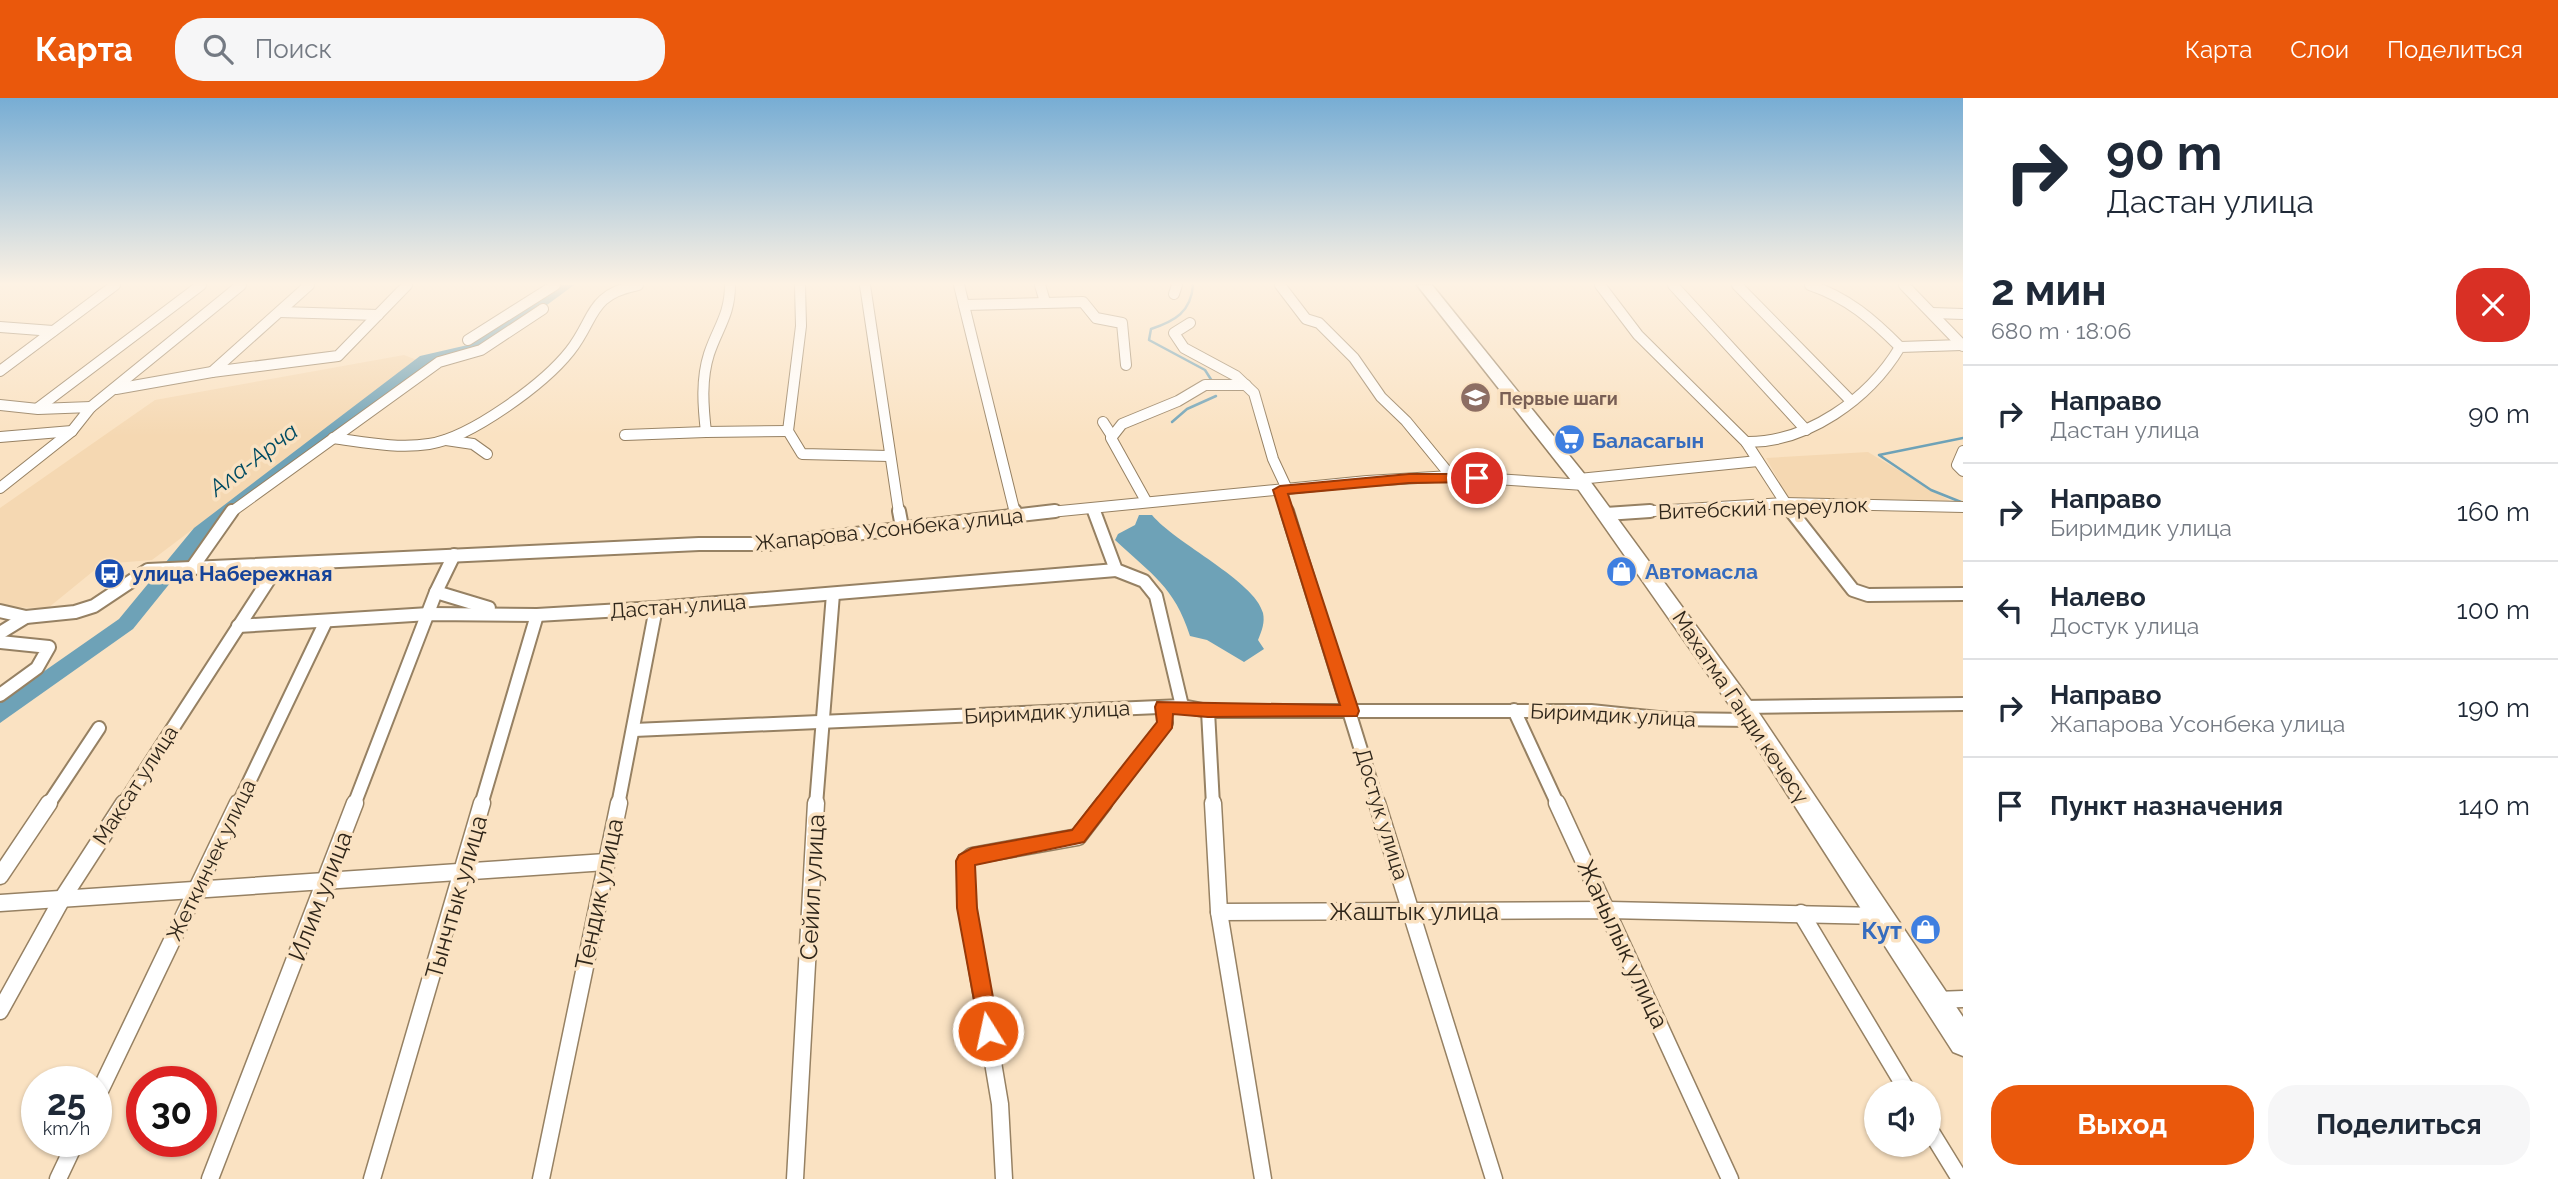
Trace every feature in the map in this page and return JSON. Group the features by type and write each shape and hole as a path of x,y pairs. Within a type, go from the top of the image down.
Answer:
{"main road":[{"name":"Махатма Ганди көчөсү","path":"1464,335 1582,482 1748,713 1963,1042"}],"street":[{"path":"0,370 47,335"},
{"path":"38,409 135,335"},
{"path":"0,488 72,431 91,407 180,335"},
{"path":"212,372 253,335"},
{"path":"116,389 212,372 338,356 358,335"},
{"path":"468,340 475,335"},
{"path":"192,568 228,515 439,362 481,350 503,335"},
{"path":"445,440 468,430 570,351 579,335"},
{"path":"705,432 701,397 712,348 718,335"},
{"path":"800,335 788,431 802,454 888,456"},
{"path":"872,335 888,456 902,527"},
{"path":"972,335 1017,516"},
{"path":"1123,335 1126,365"},
{"path":"1176,335 1184,348 1236,376 1246,385"},
{"path":"1331,335 1354,358 1381,397 1406,421 1451,476"},
{"path":"1638,335 1746,442 1784,503 1848,585 1860,594 1963,594"},
{"path":"1719,335 1806,430"},
{"path":"1787,335 1851,401"},
{"path":"1889,335 1900,347 1963,346"},
{"path":"1746,442 1773,442 1806,430 1851,401 1894,360 1900,347"},
{"path":"1112,436 1122,424 1178,401 1205,385 1246,385"},
{"name":"Достук улица","path":"1246,385 1254,393 1494,1179"},
{"path":"0,405 38,409 91,407"},
{"path":"1103,422 1112,436 1121,461 1146,501"},
{"path":"0,437 72,431"},
{"path":"625,435 788,431"},
{"path":"333,438 405,444 445,440 473,444 487,454"},
{"path":"1963,452 1957,465 1963,471"},
{"name":"Жапарова Усонбека улица","path":"26,617 75,612 94,606 148,570 699,544 768,544 1146,501 1451,476 1582,482 1758,461"},
{"name":"Витебский переулок","path":"1606,514 1784,503 1963,507"},
{"path":"1093,509 1116,570 1144,581 1156,596 1182,706"},
{"path":"429,614 436,592 454,555"},
{"name":"Максат улица","path":"0,1011 62,899 279,564"},
{"name":"Дастан улица","path":"238,626 429,614 537,615 656,608 1116,570"},
{"path":"436,592 485,608 520,613"},
{"name":"Сейил улица","path":"795,1179 821,723 833,594"},
{"name":"Тендик улица","path":"541,1179 635,730 656,608"},
{"path":"0,611 26,617"},
{"name":"Илим улица","path":"210,1179 429,614"},
{"name":"Тынчтык улица","path":"372,1179 537,615"},
{"path":"0,634 26,617"},
{"name":"Жеткинчек улица","path":"112,1066 326,621"},
{"path":"0,642 49,647 43,661 0,695"},
{"name":"Биримдик улица","path":"635,730 1182,706 1208,711 1514,710 1748,713 1963,704"},
{"path":"1004,1179 1000,1104 967,908 966,861 972,856 1078,837 1166,723 1163,707"},
{"name":"Жанылык улица","path":"1514,710 1730,1179"},
{"path":"1208,711 1219,912 1263,1179"},
{"path":"0,876 99,728"},
{"path":"0,903 606,862"},
{"name":"Жаштык улица","path":"1219,912 1608,910 1880,916"},
{"path":"1801,913 1901,1080"},
{"path":"1935,1000 1963,999"},
{"path":"1941,1148 1960,1179"},
{"path":"58,1179 68,1157"}],"shaded area":[{"path":"404,355 417,360 152,560 102,564 48,608 0,607 0,508 155,400"},
{"path":"1868,452 1957,505 1790,501 1766,458"}],"water":[{"path":"1139,515 1152,515 1178,538 1246,588 1263,613 1262,630 1258,640 1264,649 1244,662 1207,640 1190,636 1169,593 1115,540 1118,534 1135,525"}],"waterway":[{"name":"Ала-Арча","path":"0,714 126,624 201,532 426,359 477,348 492,335"},
{"path":"1150,335 1149,340 1205,370 1212,381"},
{"path":"1172,422 1187,409 1216,396"},
{"path":"1961,502 1931,490 1879,455 1963,438"}],"place":[{"name":"Первые шаги","path":"1476,398"},
{"name":"Баласагын","path":"1569,440"},
{"name":"Автомасла","path":"1622,571"},
{"name":"улица Набережная","path":"109,573"},
{"name":"Кут","path":"1925,930"}],"route":[{"path":"988,1031 967,908 966,861 972,856 1078,837 1166,723 1163,707 1182,706 1208,711 1351,711 1280,490 1367,481 1451,476 1477,478"}]}
